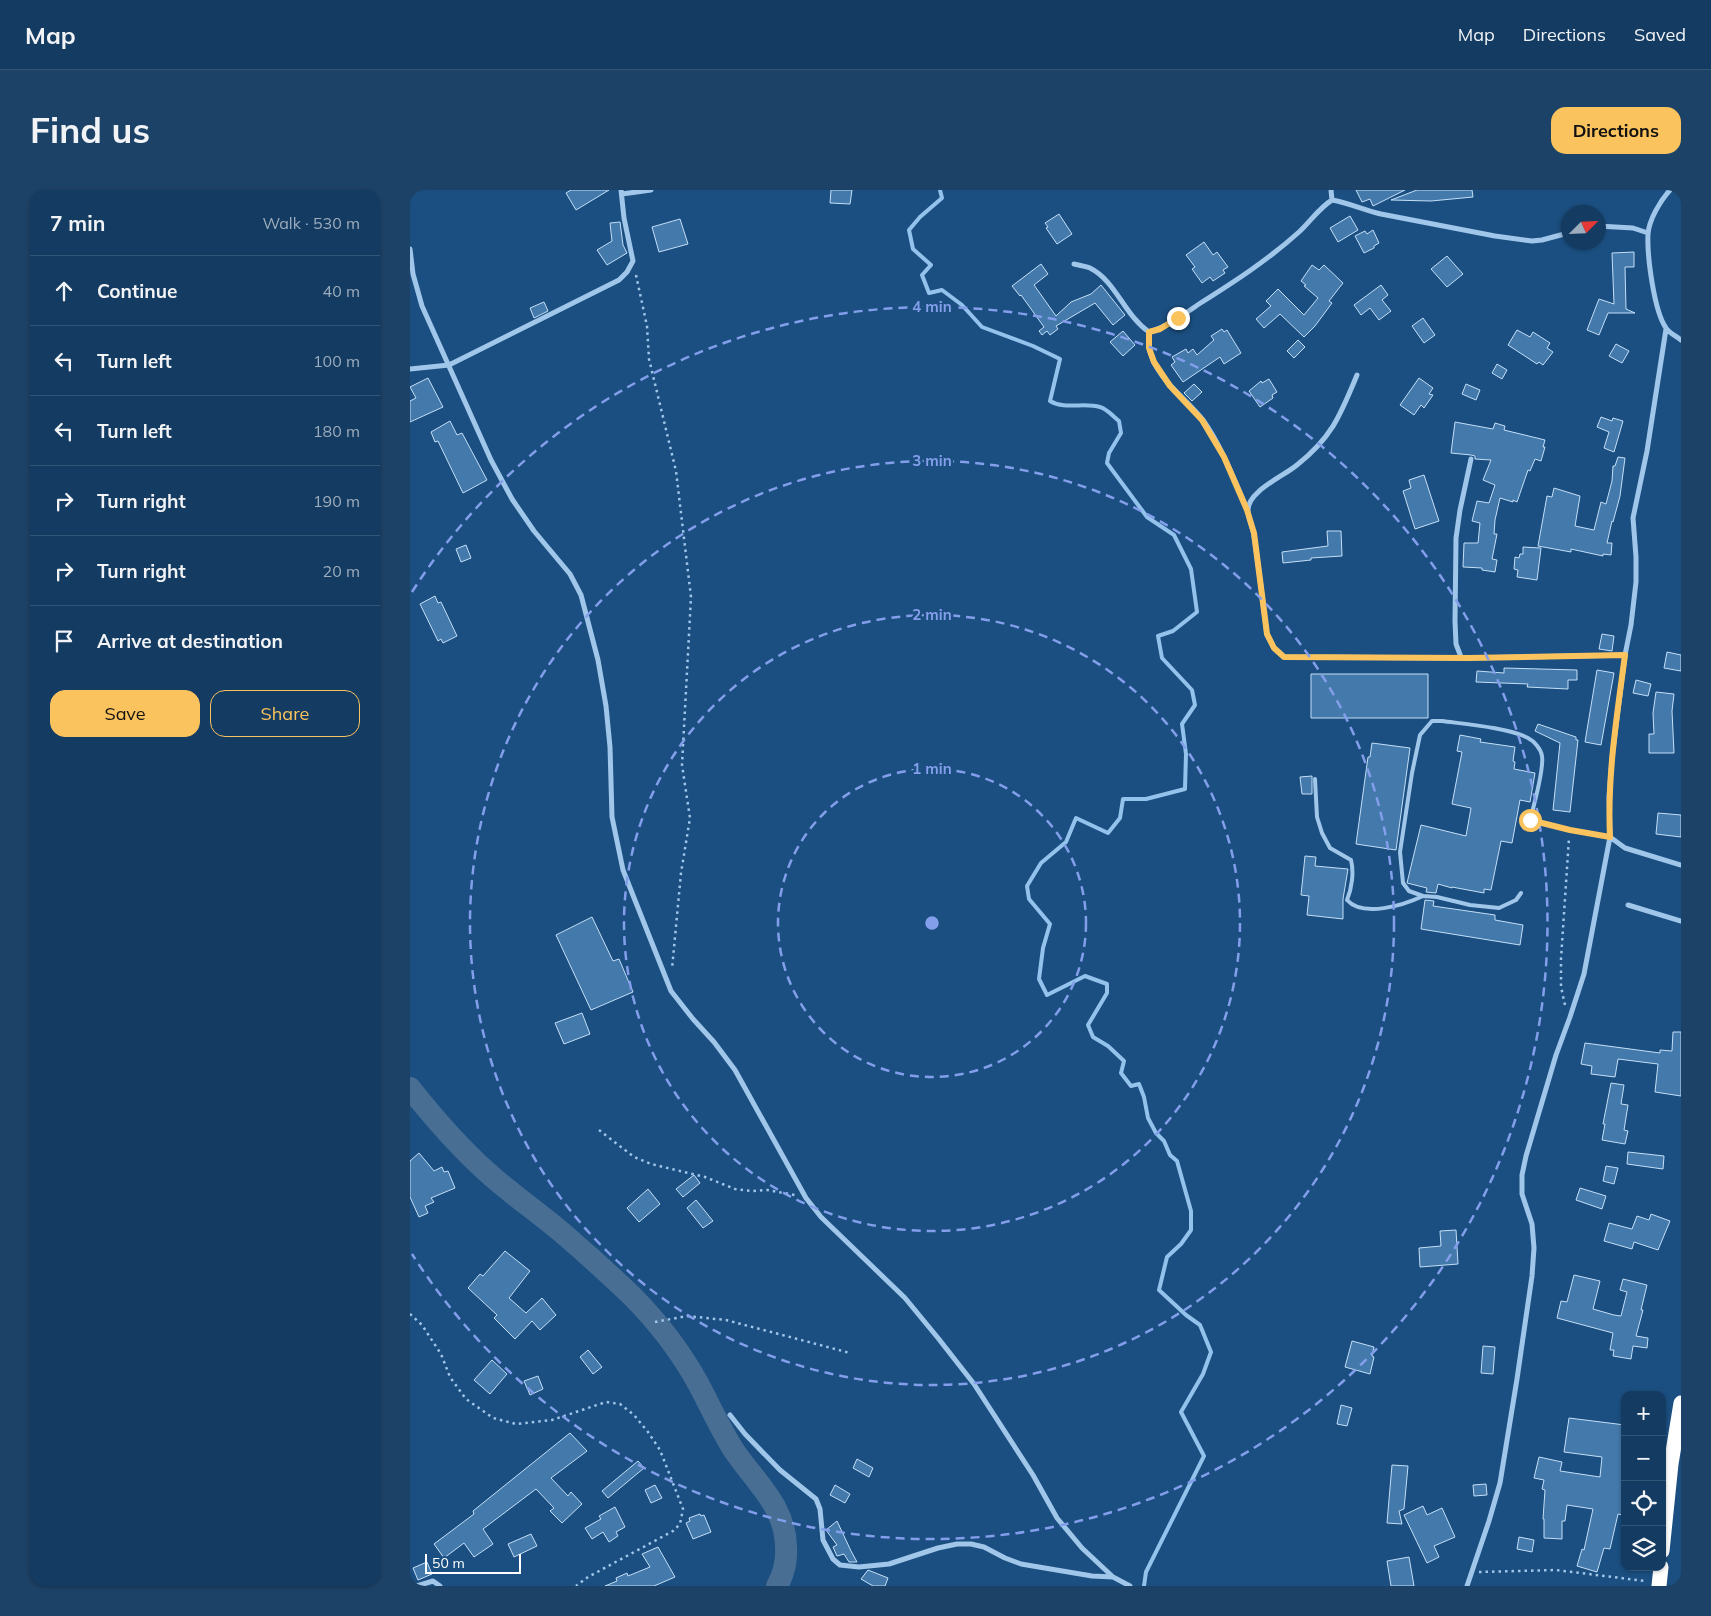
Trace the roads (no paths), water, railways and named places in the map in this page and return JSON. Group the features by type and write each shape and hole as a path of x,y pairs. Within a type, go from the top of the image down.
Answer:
{"highway":[{"path":"1665,1526 1681,1403"},
{"path":"1659,1584 1661,1571"}],"street":[{"path":"410,369 449,365 619,280 627,272 632,261 624,218 622,192 651,190"},
{"path":"1331,190 1332,200"},
{"path":"1670,190 1664,196 1654,215 1648,233 1653,289 1657,310 1666,329 1681,340"},
{"path":"1149,332 1160,329 1247,273 1299,232 1324,205 1332,200 1347,202 1367,211 1381,214 1532,241 1561,235"},
{"path":"1606,226 1633,228 1648,233"},
{"path":"410,249 413,274 422,306 476,429 512,499 534,531 570,574 581,594 598,660 606,706 610,746 612,817 618,851 626,879 671,991 735,1070 806,1198 821,1217 905,1298 938,1338 979,1391 1033,1475 1057,1518 1082,1548 1113,1577 1130,1586"},
{"path":"1074,264 1089,268 1104,278 1131,316 1149,332"},
{"path":"1467,1586 1500,1482 1532,1276 1534,1248 1532,1224 1522,1194 1522,1175 1556,1055 1584,974 1610,837 1609,797 1612,758 1636,582 1636,557 1632,530 1633,518 1647,451 1666,329"},
{"path":"1149,332 1149,348 1154,362 1170,386 1202,420 1224,457 1247,510 1254,533 1267,634 1274,648 1284,657 1468,658 1625,655"},
{"path":"1247,510 1251,500 1260,490 1296,466 1321,444 1336,423 1357,375"},
{"path":"1460,657 1456,644 1455,621 1456,538 1471,459"},
{"path":"1610,837 1626,848 1681,865"},
{"path":"1628,904 1681,921"},
{"path":"730,1415 745,1434 780,1470 816,1499 821,1514 823,1540 833,1560 840,1565 859,1567 889,1564 938,1548 957,1544 971,1544 984,1547 1021,1564 1092,1576 1113,1577"},
{"path":"417,1586 433,1581 440,1586"}],"lane":[{"path":"1521,892 1516,900 1499,908 1470,905 1437,897 1423,896 1409,891 1403,884 1400,852 1420,735 1432,721 1508,732 1530,739 1540,750 1542,756 1540,778 1530,820 1610,837"},
{"path":"1315,779 1317,817 1322,833 1330,848 1351,860 1350,892 1347,900 1352,906 1379,908 1404,904 1423,896"}],"waterway":[{"path":"940,190 942,198 920,217 909,230 913,249 931,265 922,275 929,293 942,290 962,305 982,327 1033,346 1060,359 1050,401 1068,406 1088,405 1100,407 1108,411 1119,421 1121,433 1109,453 1107,463 1147,517 1174,535 1191,569 1197,612 1173,631 1158,636 1162,658 1192,690 1195,705 1182,724 1186,754 1185,789 1146,799 1123,799 1120,818 1108,833 1076,818 1066,842 1041,863 1027,886 1029,899 1050,924 1043,948 1039,979 1047,995 1085,976 1107,984 1107,993 1088,1025 1093,1037 1108,1046 1124,1061 1121,1073 1131,1086 1139,1084 1144,1097 1148,1118 1156,1133 1164,1141 1170,1155 1177,1161 1191,1211 1191,1230 1181,1244 1167,1257 1159,1290 1200,1325 1211,1352 1203,1374 1181,1412 1204,1456 1146,1572 1144,1586"},
{"path":"410,1088 447,1132 477,1162 506,1189 556,1228 607,1273 641,1305 668,1337 699,1385 733,1449 767,1494 780,1518 784,1531 786,1557 782,1577 777,1586"}]}
